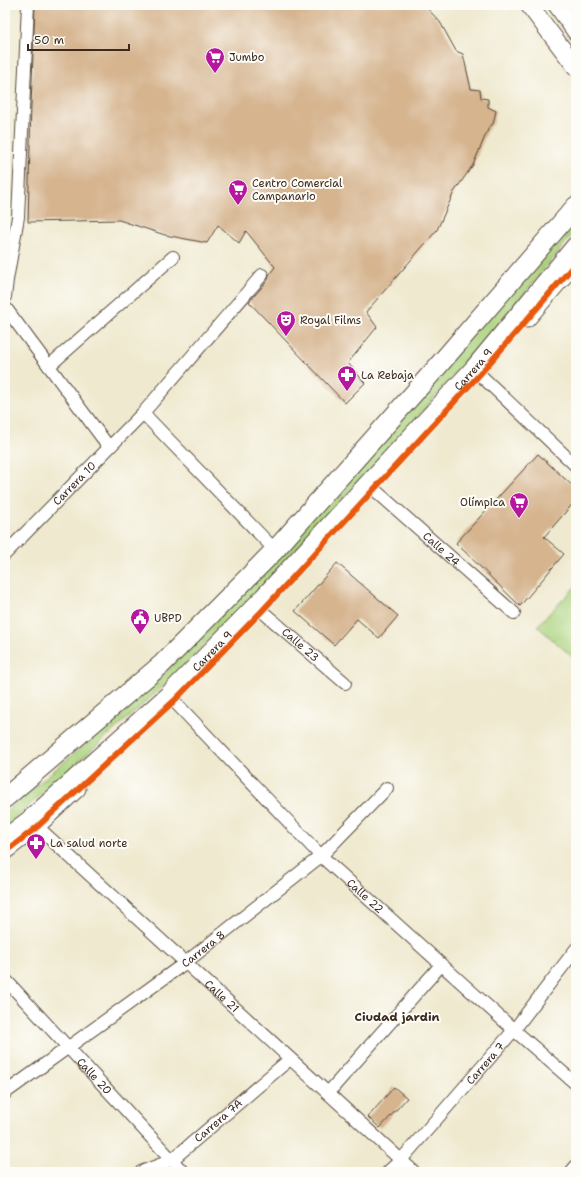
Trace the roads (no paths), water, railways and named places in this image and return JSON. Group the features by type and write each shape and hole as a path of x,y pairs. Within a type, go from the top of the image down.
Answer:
{"main road":[{"path":"529,5 576,67"},
{"path":"557,5 576,32"},
{"path":"5,798 162,664 275,550 438,366 576,206"},
{"name":"Carrera 9","path":"5,838 34,823 171,699 259,609 477,371 576,246"}],"street":[{"path":"5,297 18,217 28,5"},
{"path":"49,366 173,257"},
{"path":"576,263 477,371 576,466"},
{"name":"Carrera 10","path":"5,554 143,413 262,275"},
{"path":"5,307 109,447"},
{"path":"143,413 275,550"},
{"name":"Calle 24","path":"371,487 514,613"},
{"name":"Calle 23","path":"259,609 345,683"},
{"name":"Calle 22","path":"171,699 321,856 441,965 576,1084"},
{"name":"Carrera 8","path":"5,1093 185,962 321,856 387,788"},
{"path":"5,852 34,823"},
{"name":"Calle 21","path":"34,823 414,1172"},
{"name":"Carrera 7","path":"388,1172 514,1030 576,949"},
{"path":"328,1093 441,965"},
{"name":"Calle 20","path":"5,980 184,1172"},
{"name":"Carrera 7A","path":"140,1172 172,1160 290,1059"},
{"path":"571,1172 576,1166"}],"place":[{"name":"Jumbo","path":"215,74"},
{"name":"Centro Comercial Campanario","path":"238,206"},
{"name":"Royal Films","path":"286,337"},
{"name":"La Rebaja","path":"347,392"},
{"name":"Olímpica","path":"519,519"},
{"name":"UBPD","path":"140,635"},
{"name":"La salud norte","path":"36,860"}],"district":[{"name":"Ciudad jardin","path":"397,1017"}]}
